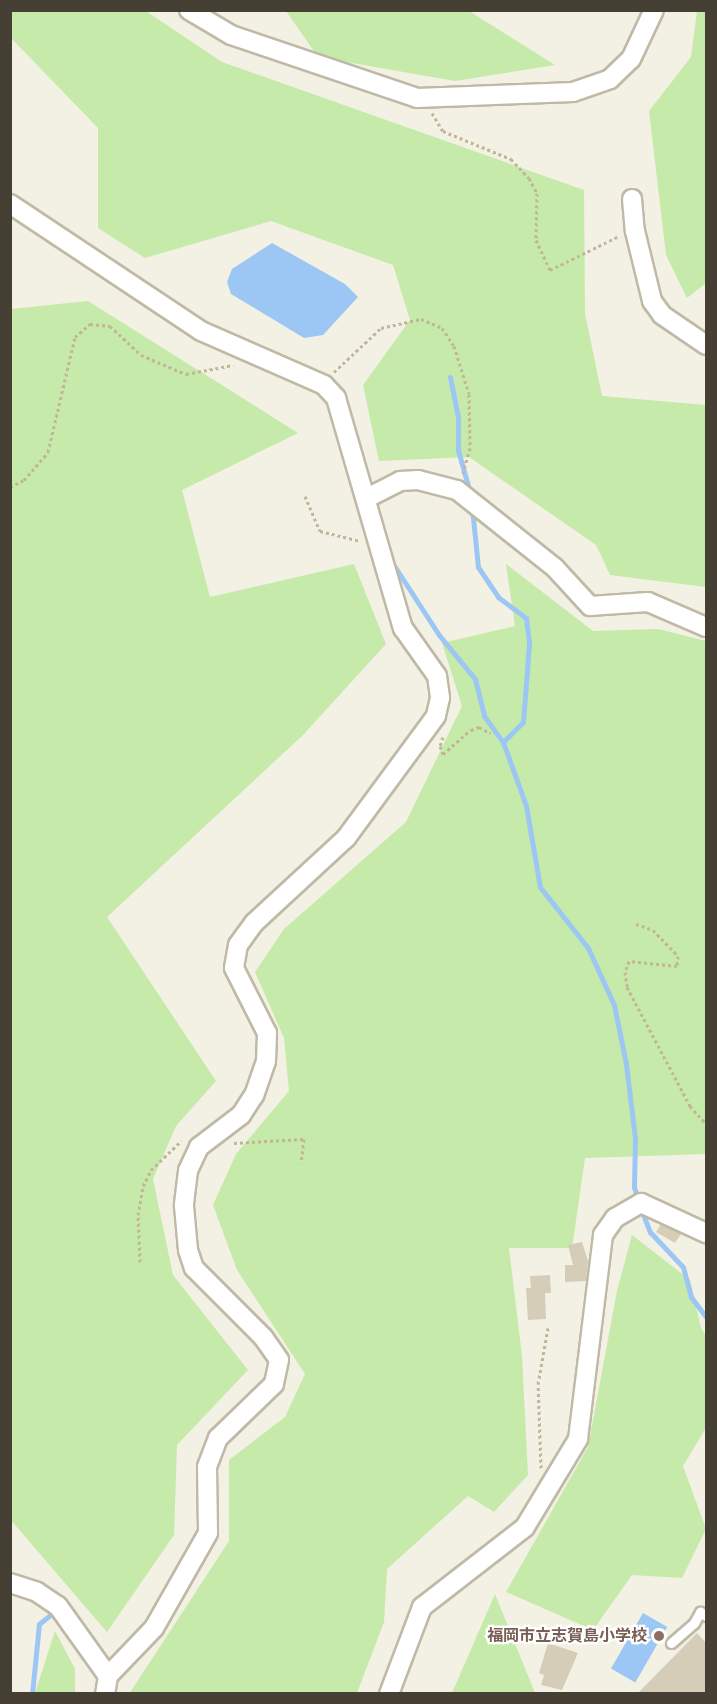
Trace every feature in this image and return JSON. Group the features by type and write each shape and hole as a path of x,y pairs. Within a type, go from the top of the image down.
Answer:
{"street":[{"path":"189,10 231,35 364,83 423,98 573,92 610,79 631,59 654,10"},
{"path":"632,199 635,229 652,301 662,315 706,345"},
{"path":"10,204 201,331 317,382 336,398 403,628 437,676 440,698 436,716 346,838 254,923 238,945 234,968 267,1033 266,1061 254,1095 241,1115 199,1147 188,1171 184,1206 188,1250 194,1268 263,1336 279,1360 274,1384 218,1438 207,1467 208,1533 154,1628 106,1685 58,1605 37,1592 10,1583"},
{"path":"367,498 400,481 418,480 457,490 555,568 590,606 648,602 706,627"},
{"path":"389,1694 422,1608 525,1527 578,1439 603,1235 615,1218 641,1203 706,1233"}],"lane":[{"path":"671,1643 694,1623 700,1612 706,1616"}],"path":[{"path":"423,98 443,130 511,159 529,178 537,193 536,240 550,270 635,229"},
{"path":"317,382 338,370 381,328 421,319 442,328 454,346 468,394 470,448 457,490"},
{"path":"10,487 24,480 48,452 75,337 90,324 110,326 141,355 186,374 263,358"},
{"path":"305,496 320,531 337,538 378,543"},
{"path":"447,726 440,746 443,754 471,730 479,727 490,733"},
{"path":"636,924 653,930 678,956 677,966 629,961 625,972 627,987 690,1106 706,1124"},
{"path":"140,1262 139,1203 151,1170 183,1140 274,1143 304,1139 301,1163"},
{"path":"548,1328 538,1384 538,1464 551,1485"}],"green space":[{"path":"11,10 146,11 222,62 584,190 585,313 602,396 706,405 706,587 610,575 596,545 469,457 379,461 363,385 410,320 393,265 271,221 145,258 98,228 98,128 11,38"},
{"path":"286,11 469,11 555,65 455,81 318,57"},
{"path":"697,11 706,11 706,283 687,298 666,255 649,111 691,57"},
{"path":"88,301 298,433 182,490 210,597 354,564 386,644 303,735 107,917 216,1081 176,1126 153,1179 173,1275 248,1370 177,1445 174,1535 107,1632 10,1519 11,309"},
{"path":"506,564 593,631 658,629 706,641 706,1154 585,1158 572,1248 509,1248 522,1356 528,1475 494,1512 468,1496 387,1569 384,1622 357,1693 129,1694 229,1541 229,1460 285,1417 305,1374 237,1270 213,1205 236,1154 289,1091 284,1038 255,972 284,929 406,822 462,706 442,643 515,626"},
{"path":"632,1235 690,1280 701,1328 706,1336 706,1428 683,1466 706,1529 682,1578 632,1575 593,1630 506,1592 588,1447 617,1291"},
{"path":"495,1594 535,1693 452,1693"},
{"path":"55,1631 75,1669 75,1693 35,1693"}],"water":[{"path":"272,243 345,284 358,297 323,335 304,338 231,294 227,282 232,269"},
{"path":"643,1613 667,1627 635,1682 611,1668"}],"building":[{"path":"661,1224 681,1234 675,1243 656,1232"},
{"path":"582,1242 588,1261 586,1281 565,1282 565,1265 573,1265 568,1245"},
{"path":"550,1275 551,1293 545,1293 546,1319 528,1320 526,1288 531,1288 530,1276"},
{"path":"697,1633 706,1643 706,1694 637,1694"},
{"path":"548,1643 578,1653 562,1690 541,1685 544,1675 539,1673"}],"waterway":[{"path":"450,377 458,417 458,450 470,493"},
{"path":"472,508 478,567 498,597 526,618 529,644 523,722 503,742"},
{"path":"395,567 439,635 475,679 484,716 503,742 526,806 540,887 588,948 614,1005 626,1064 635,1138 634,1187 638,1200"},
{"path":"641,1209 650,1232 683,1267 691,1297 706,1317"},
{"path":"32,1694 39,1624 56,1610"}],"place":[{"name":"福岡市立志賀島小学校","path":"659,1636"}]}
